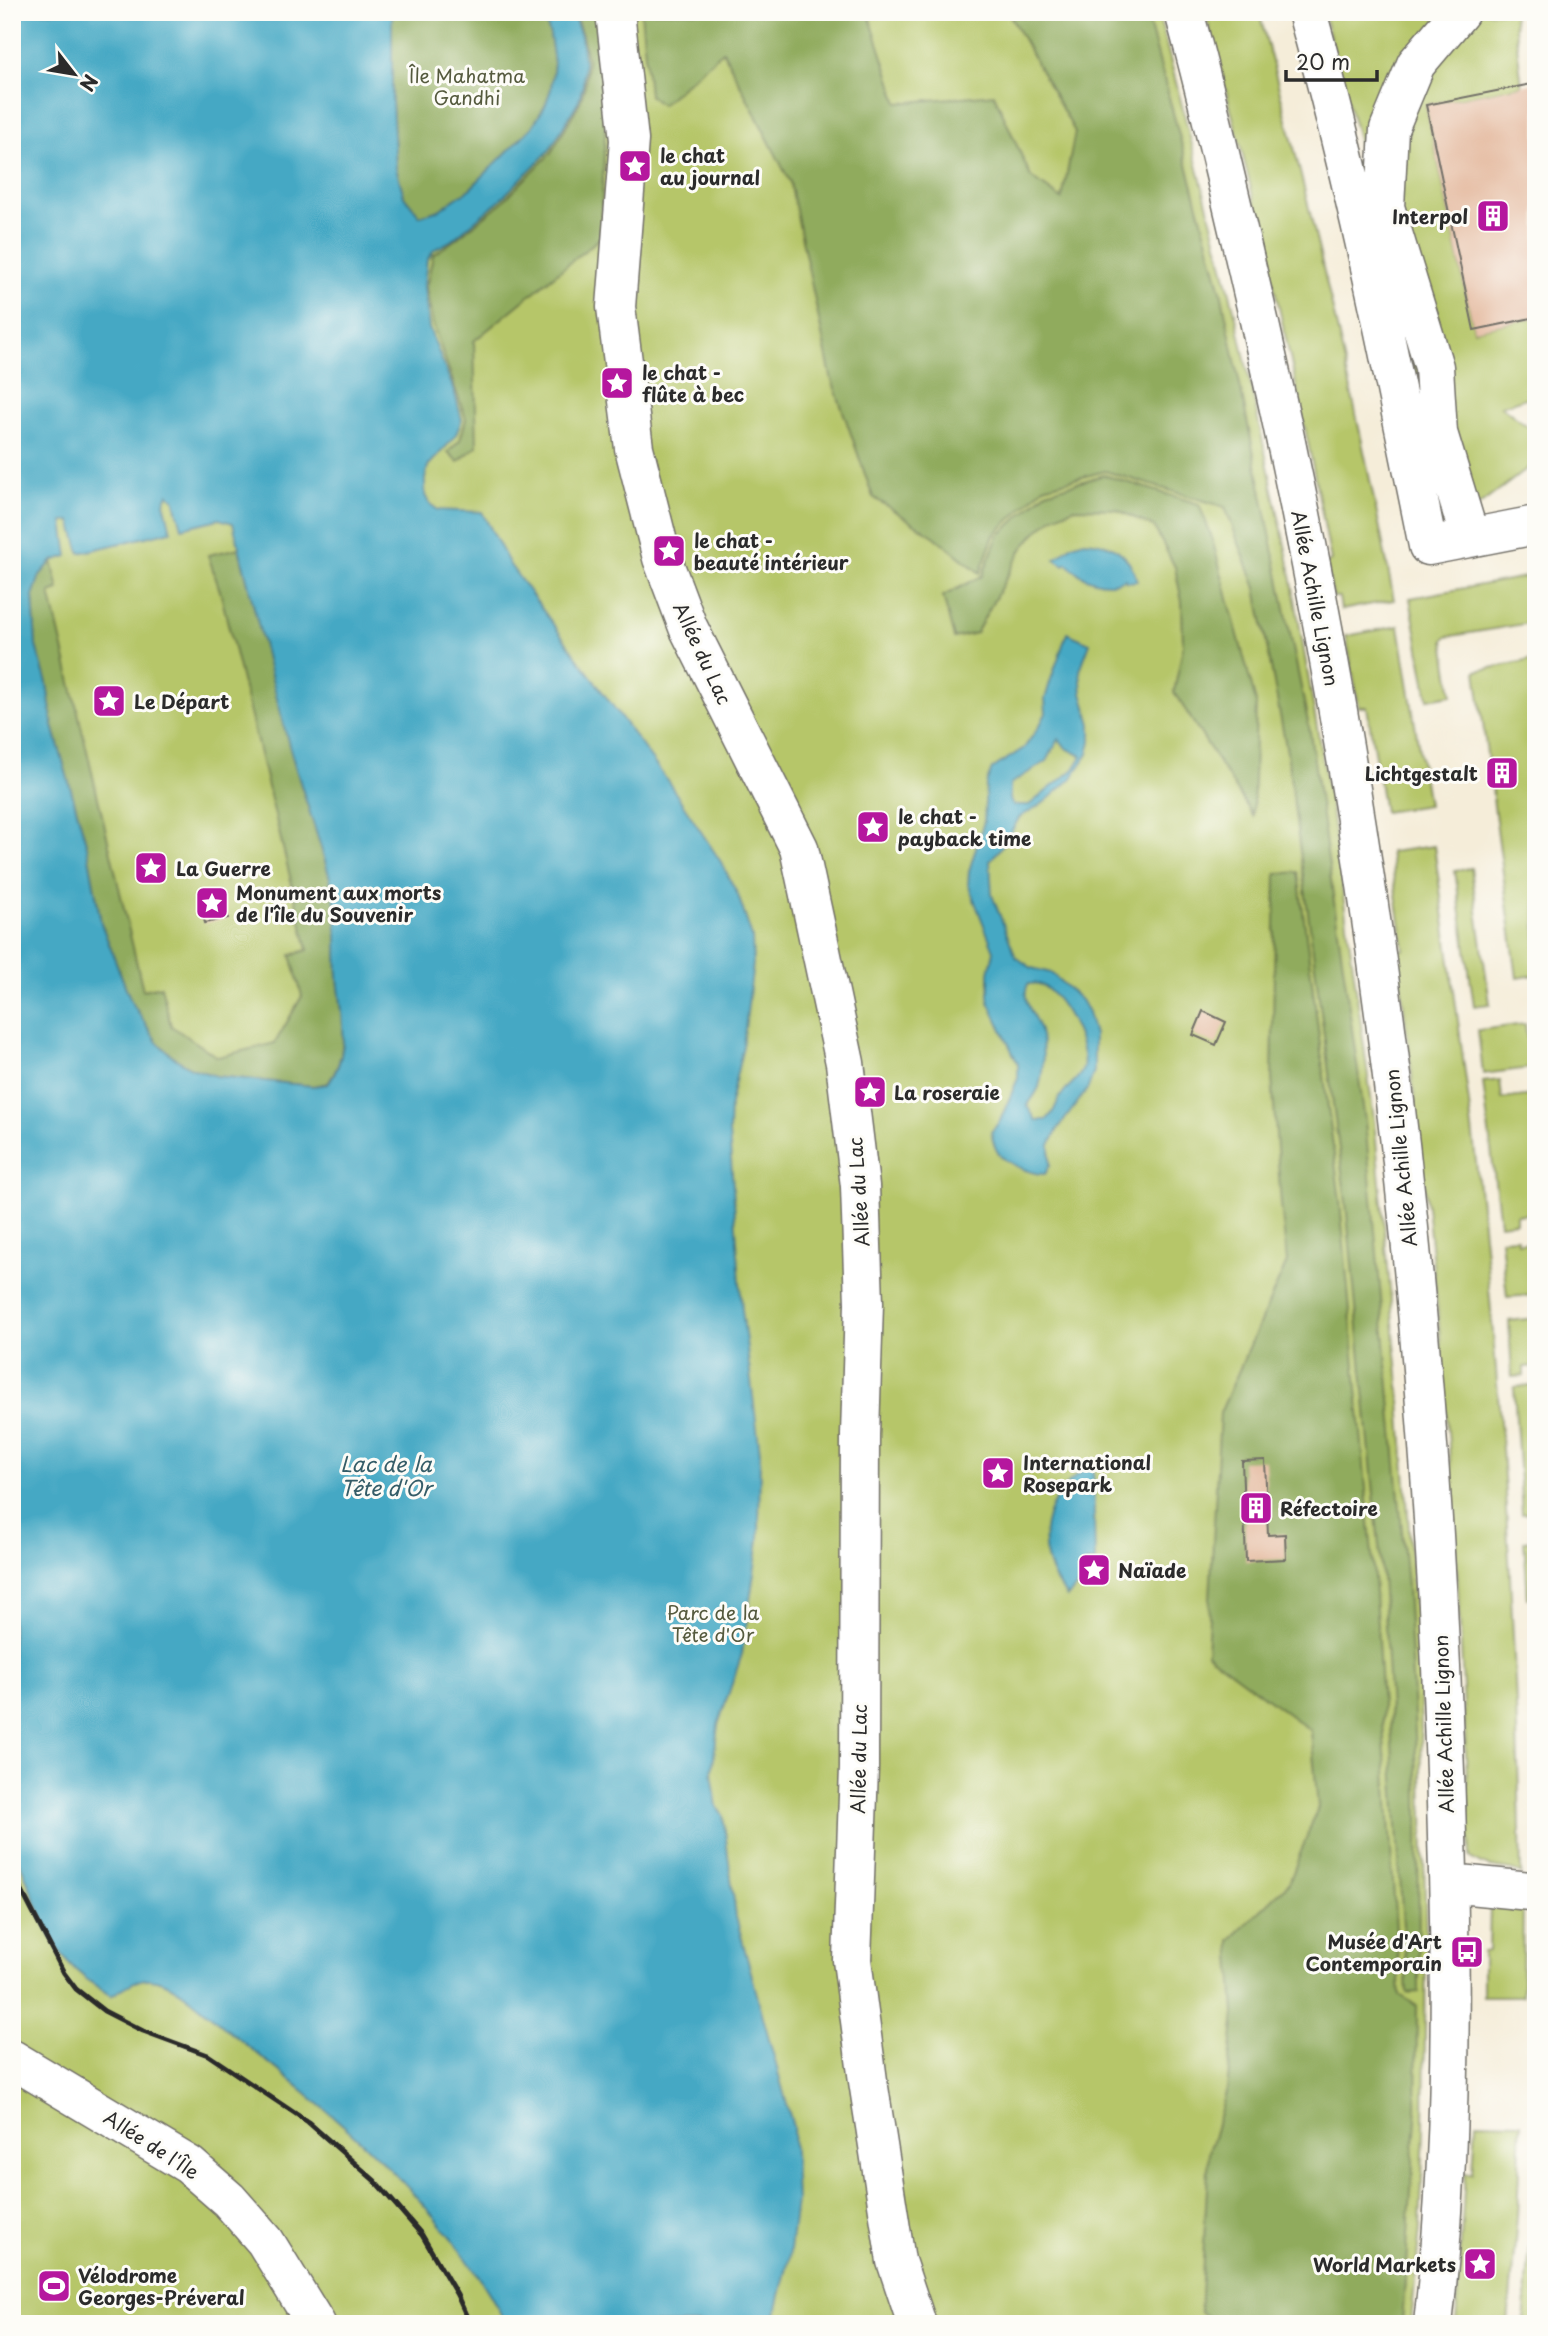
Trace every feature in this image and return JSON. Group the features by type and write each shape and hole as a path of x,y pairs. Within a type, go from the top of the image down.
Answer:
{"street":[{"name":"Allée du Lac","path":"615,12 629,140 616,307 634,449 662,558 688,626 799,848 845,1063 860,1186 864,1303 860,1435 859,1768 852,1961 867,2081 896,2260 917,2324"},
{"name":"Allée Achille Lignon","path":"1184,12 1288,445 1345,753 1372,923 1400,1143 1425,1395 1438,1594 1448,1883 1449,2070 1446,2171 1433,2324"},
{"path":"1307,12 1333,107 1381,307 1428,546 1536,525"},
{"path":"1460,12 1416,64 1389,130 1385,206 1434,367 1438,433 1470,538"},
{"path":"1448,1883 1530,1891"},
{"name":"Allée de l'Île","path":"12,2059 199,2173 229,2200 265,2241 316,2324"}],"green space":[{"name":"Parc de la Tête d'Or","path":"12,12 1158,12 1236,317 1289,564 1332,815 1374,1119 1399,1385 1420,1688 1426,1940 1424,2130 1420,2227 1411,2324 12,2324"},
{"name":"Île Mahatma Gandhi","path":"392,12 543,12 554,63 551,89 545,106 532,127 471,188 439,210 420,216 404,196 396,168 392,102"},
{"path":"574,12 596,12 604,74 605,134 600,238 474,341 477,446 458,462 448,452 460,440 466,419 433,325 426,288 433,255 501,203 551,153 580,102 585,85 587,59"},
{"path":"641,12 868,12 898,103 994,94 1031,177 1062,199 1075,132 1008,12 1146,12 1221,291 1310,732 1365,1121 1407,1586 1418,1790 1419,1992 1407,1993 1382,1577 1346,1203 1287,752 1256,588 1225,507 1105,471 1044,487 994,535 980,573 935,537 873,497 831,377 790,182 723,51 661,105 649,95"},
{"path":"1205,12 1259,12 1332,305 1394,600 1341,610 1339,597 1333,597 1326,563 1331,561 1289,354 1258,217"},
{"path":"1323,12 1513,12 1522,86 1426,105 1474,330 1536,317 1536,387 1529,397 1501,406 1536,433 1536,462 1478,506 1446,519 1356,131"},
{"path":"1104,475 1199,504 1211,535 1256,702 1253,816 1174,692 1183,647 1182,602 1175,567 1154,527 1116,509 1074,508 1054,517 1035,533 1022,549 976,633 954,638 943,596 982,576 998,536 1046,492"},
{"path":"239,548 291,752 334,898 343,1024 342,1049 340,1061 328,1083 313,1086 216,1076 191,1068 157,1042 131,1001 101,923 87,846 53,726 47,683 36,646 33,596 40,575 52,561 59,590 50,593 143,990 161,986 171,1026 218,1057 275,1043 302,996 291,955 308,950 220,591 208,555"},
{"path":"1536,575 1536,622 1446,637 1444,640 1452,695 1428,699 1410,598"},
{"path":"1399,626 1428,805 1384,812 1367,707 1359,707 1346,636"},
{"path":"1536,659 1536,975 1517,978 1476,671"},
{"path":"1434,846 1476,1161 1494,1342 1510,1570 1521,1874 1484,1865 1470,1857 1459,1600 1444,1383 1426,1198 1397,951 1404,950 1390,852"},
{"path":"1471,868 1490,1004 1474,1006 1455,871"},
{"path":"1298,872 1340,1201 1374,1577 1400,1995 1417,2006 1416,2118 1402,2324 1223,2324 1200,2313 1209,2152 1227,2089 1235,2013 1230,1940 1289,1883 1318,1807 1311,1731 1207,1654 1220,1413 1287,1262 1272,1078 1276,874"},
{"path":"1525,1024 1531,1068 1483,1074 1478,1030"},
{"path":"1500,1080 1502,1099 1533,1095 1536,1116 1536,1213 1516,1215 1516,1222 1500,1224 1483,1082"},
{"path":"1517,1238 1518,1243 1536,1242 1536,1295 1507,1297 1501,1239"},
{"path":"1536,1318 1536,1366 1524,1367 1524,1376 1512,1377 1509,1321"},
{"path":"1531,1386 1532,1392 1536,1392 1536,1513 1522,1514 1514,1387"},
{"path":"1536,1540 1536,1596 1528,1598 1524,1541"},
{"path":"1523,1903 1522,1996 1483,1996 1483,1952 1489,1951 1490,1904"},
{"path":"1476,2122 1521,2123 1508,2324 1456,2324 1465,2173 1473,2173"},
{"path":"1534,2189 1536,2324 1524,2324"}],"water":[{"name":"Lac de la Tête d'Or","path":"12,12 392,12 392,102 396,168 404,196 420,216 439,210 471,188 532,127 545,106 551,89 554,63 543,12 572,12 581,36 584,60 579,100 549,151 500,200 452,240 434,250 427,260 424,286 429,328 454,390 462,420 455,437 428,466 425,495 429,503 438,510 482,512 510,565 669,783 721,862 738,895 752,937 753,964 743,1046 730,1104 729,1132 742,1309 760,1452 759,1540 742,1654 718,1725 712,1773 717,1807 723,1815 736,1917 793,2127 796,2201 789,2259 773,2324 506,2324 481,2280 451,2238 382,2161 304,2092 190,1998 170,1985 150,1979 130,1984 111,1996 73,1967 51,1936 12,1844","holes":["168,494 174,499 182,528 219,519 233,523 291,753 332,886 336,911 343,1037 340,1061 328,1084 313,1086 216,1076 191,1068 176,1059 157,1042 131,1001 101,923 87,846 53,726 47,683 36,646 33,596 40,575 52,561 68,556 63,522 71,521 80,553 171,531 164,502"]},
{"path":"1084,541 1103,544 1118,551 1129,563 1137,581 1094,581 1079,574 1067,563 1064,565 1055,559 1072,545"},
{"path":"1067,633 1090,643 1080,670 1082,693 1091,724 1088,754 1071,779 1046,801 1019,818 990,861 992,895 1016,957 1032,968 1051,973 1081,1000 1088,1012 1094,1035 1094,1071 1088,1088 1058,1129 1050,1145 1050,1165 1045,1174 1040,1174 1017,1166 1000,1156 991,1132 1000,1121 1018,1078 1018,1064 989,1002 989,972 994,951 968,884 969,871 984,821 986,784 992,769 1024,748 1040,725 1046,713 1045,699","holes":["1059,739 1066,748 1082,756 1074,769 1029,805 1013,805 1010,799 1010,784 1047,761","1028,984 1039,984 1056,997 1077,1034 1083,1058 1080,1075 1063,1093 1046,1120 1036,1120 1027,1106 1039,1087 1043,1059 1040,1031 1026,996"]},
{"path":"1093,1464 1095,1562 1086,1562 1087,1578 1067,1597 1055,1579 1048,1561 1046,1524 1051,1507 1061,1491 1075,1476"}],"building":[{"name":"Interpol","path":"1536,83 1536,317 1474,330 1426,105"},
{"path":"222,896 228,918 205,923 199,901"},
{"path":"1203,1011 1226,1022 1216,1045 1193,1035"},
{"name":"Réfectoire","path":"1265,1460 1268,1535 1285,1534 1286,1559 1246,1561 1242,1461"}],"railway":[{"path":"12,1872 64,1973 76,1989 104,2011 143,2031 208,2055 308,2122 375,2181 422,2235 457,2295 470,2324"}],"place":[{"name":"le chat au journal","path":"635,166"},
{"name":"Interpol","path":"1493,216"},
{"name":"le chat - flûte à bec","path":"617,383"},
{"name":"le chat - beauté intérieur","path":"669,551"},
{"name":"Le Départ","path":"109,701"},
{"name":"Lichtgestalt","path":"1502,773"},
{"name":"le chat - payback time","path":"873,827"},
{"name":"La Guerre","path":"151,868"},
{"name":"Monument aux morts de l'île du Souvenir","path":"212,903"},
{"name":"La roseraie","path":"870,1092"},
{"name":"International Rosepark","path":"998,1473"},
{"name":"Réfectoire","path":"1256,1508"},
{"name":"Naïade","path":"1094,1570"},
{"name":"Musée d'Art Contemporain","path":"1467,1952"},
{"name":"World Markets","path":"1480,2264"},
{"name":"Vélodrome Georges-Préveral","path":"54,2286"}]}
